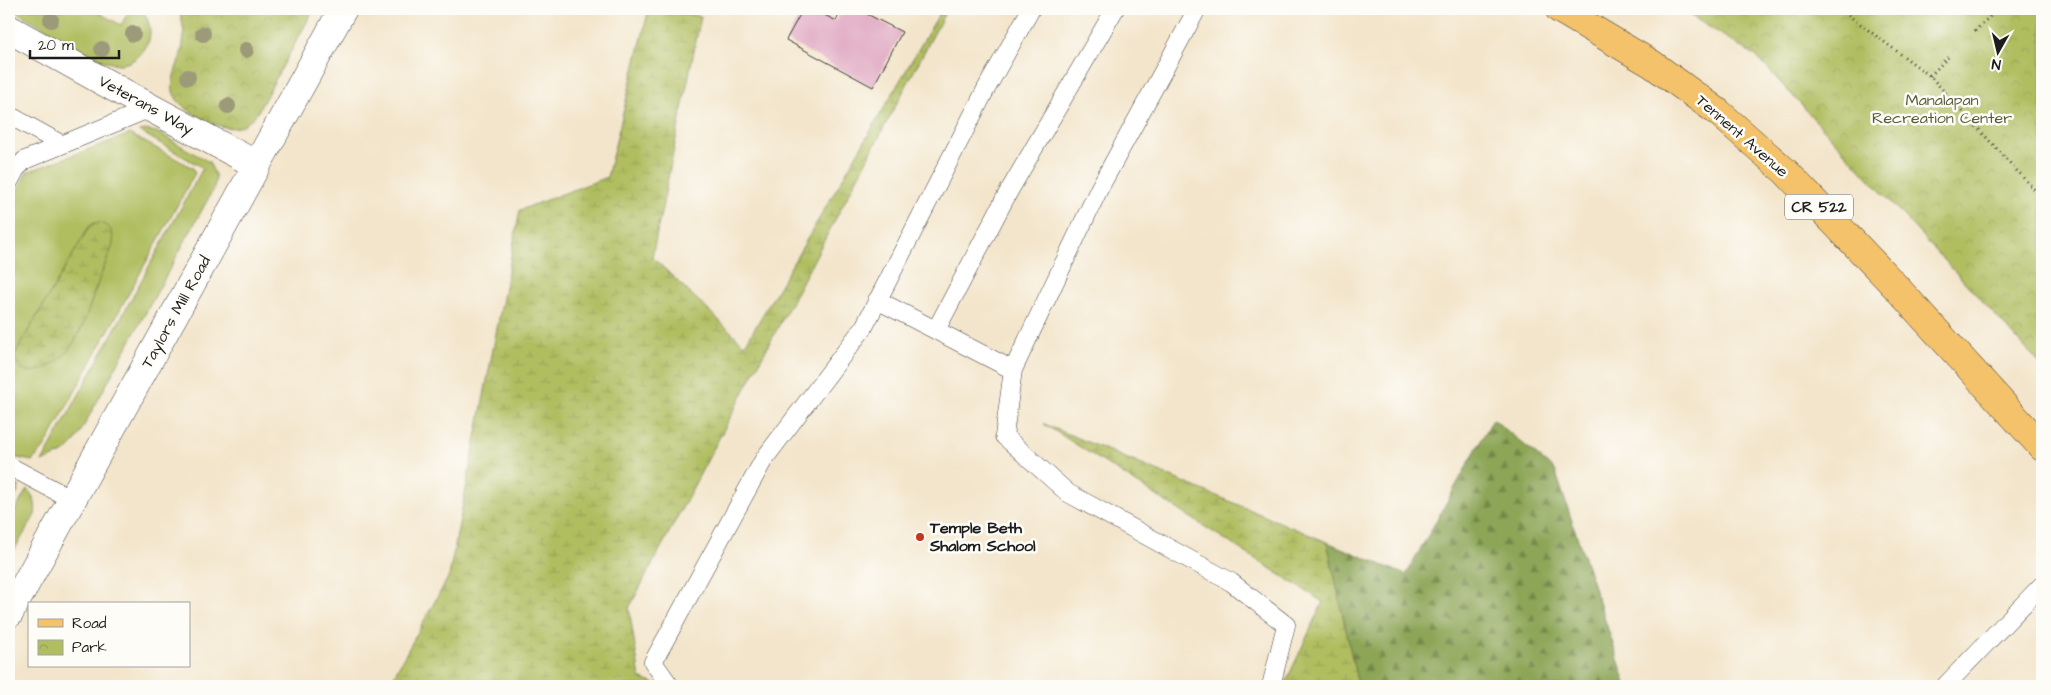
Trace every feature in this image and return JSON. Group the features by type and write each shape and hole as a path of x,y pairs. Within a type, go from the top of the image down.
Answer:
{"main road":[{"name":"Tennent Avenue","path":"1559,9 1652,64 1718,112 1786,172 2042,447"}],"street":[{"name":"Taylors Mill Road","path":"9,614 343,9"},
{"name":"Veterans Way","path":"9,29 257,165"}],"lane":[{"path":"670,686 653,662 764,459 864,327 986,89 1031,9"},
{"path":"936,330 1009,191 1115,9"},
{"path":"1190,11 1099,189 1013,370 1004,436 1068,493 1231,582 1286,625 1271,686"},
{"path":"9,182 19,164 25,160 151,108"},
{"path":"9,115 61,144"},
{"path":"877,300 1013,370"},
{"path":"9,466 73,500"},
{"path":"1945,686 2042,585"}],"path":[{"path":"1840,9 1930,76 2042,198"},
{"path":"1975,31 1997,9"},
{"path":"1930,76 1950,55"}],"green space":[{"path":"11,9 92,9 121,25 130,9 140,9 149,23 149,40 141,54 132,61 122,64 106,62"},
{"path":"178,9 314,9 257,113 243,125 230,128 204,120 176,99 172,84 183,40 183,24"},
{"path":"649,9 701,16 652,257 745,345 942,9 947,9 629,608 640,678 660,686 388,686 449,576 520,210 607,177"},
{"name":"Manalapan Recreation Center","path":"1680,9 2042,9 2042,366 1756,56"},
{"path":"139,131 157,132 209,162 216,177 214,188 75,442 65,452 42,462 203,168"},
{"path":"130,134 193,168 195,173 44,448 32,461 9,456 9,205 27,172"},
{"path":"94,223 103,224 109,228 113,244 78,335 61,358 49,366 31,372 25,371 14,358 16,352 89,227"},
{"path":"1493,419 1555,470 1627,686 1358,686 1327,542 1406,575"},
{"path":"1044,424 1327,542 1358,686 1284,686 1323,602"},
{"path":"9,480 19,486 9,509"},
{"path":"27,489 34,501 35,515 9,559 9,522"}],"building":[{"path":"803,9 813,9 836,21 842,9 857,9 902,32 873,87 786,40"}],"place":[{"name":"Temple Beth Shalom School","path":"920,537"}]}
